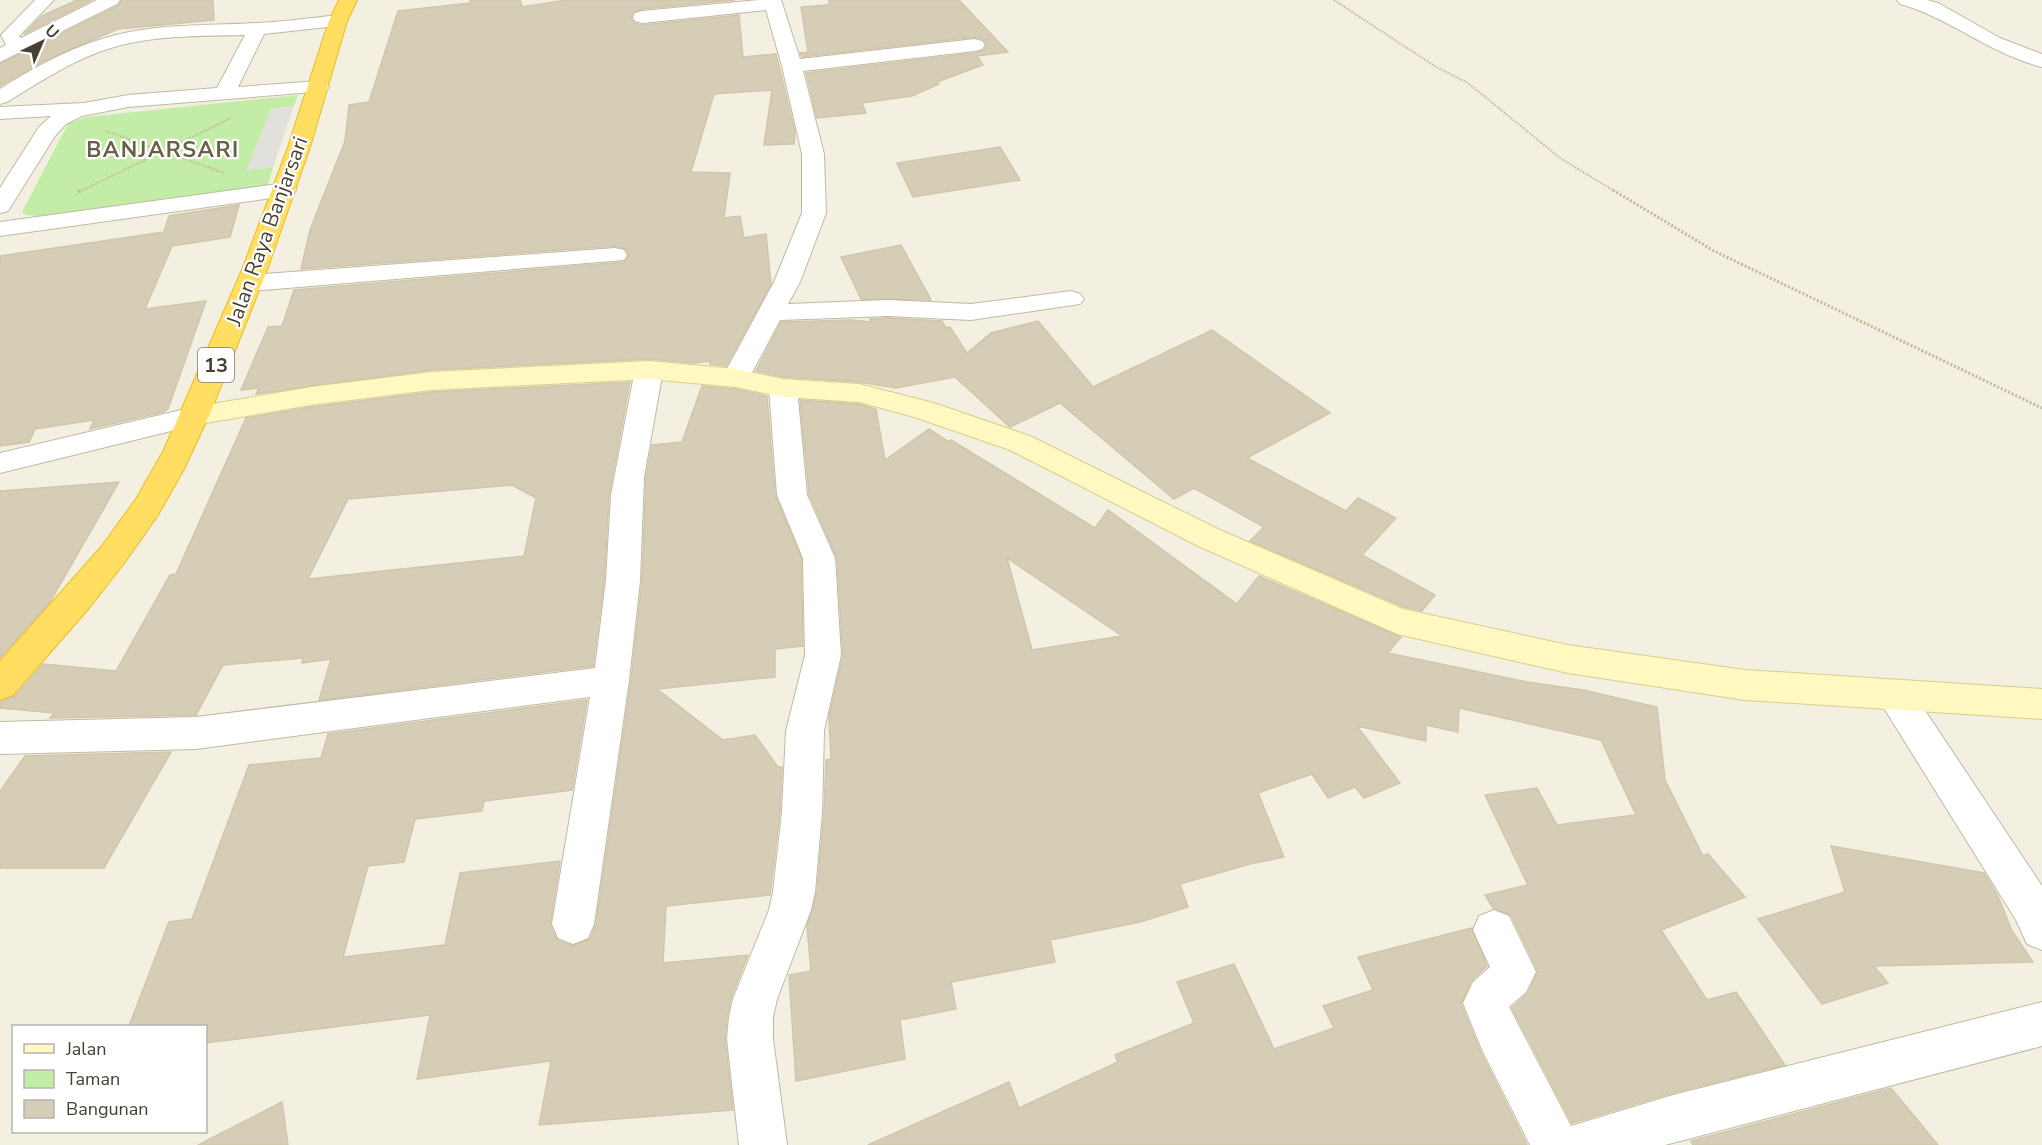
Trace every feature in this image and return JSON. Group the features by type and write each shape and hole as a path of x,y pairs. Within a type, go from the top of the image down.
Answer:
{"highway":[{"name":"Jalan Raya Banjarsari","path":"0,685 57,623 147,507 171,466 250,284 285,190 343,11"}],"street":[{"path":"18,47 10,35 45,0"},
{"path":"0,56 111,0"},
{"path":"1906,0 1932,7 1993,42 2042,61"},
{"path":"642,17 772,2 792,66 813,154 814,213 773,312 736,378"},
{"path":"0,98 75,56 110,42 164,33 257,28 343,11"},
{"path":"225,93 257,28"},
{"path":"792,66 975,45"},
{"path":"0,113 319,87"},
{"path":"0,206 47,132 66,117 90,107"},
{"path":"0,230 285,190"},
{"path":"250,284 615,255"},
{"path":"773,312 888,308 971,312 1071,298"},
{"path":"573,924 611,680 623,578 625,514 631,460 649,370"},
{"path":"0,463 194,416 311,396 431,381 649,370 736,378 783,388 859,393 924,410 1020,443 1209,538 1397,621 1568,659 1745,685 2042,704"},
{"path":"763,1145 750,1039 751,1017 755,999 790,910 794,892 802,812 805,731 823,655 819,558 792,495 783,388"},
{"path":"0,738 196,733 611,680"},
{"path":"1895,695 2031,906 2042,930"},
{"path":"1494,930 1514,972 1510,979 1490,992 1485,1003 1499,1036 1556,1145"},
{"path":"1584,1145 1673,1119 2042,1024"}],"path":[{"path":"1334,0 1436,67 1468,83 1560,158 1714,251 2042,408"},
{"path":"70,196 291,89"},
{"path":"66,117 233,176 252,195"}],"green space":[{"path":"298,95 294,106 271,109 247,170 273,167 268,185 40,216 26,215 22,212 68,124 86,117"}],"shaded area":[{"path":"294,106 273,167 247,170 271,109"}],"building":[{"path":"77,0 92,0 24,34 42,16"},
{"path":"122,0 213,0 214,20 118,29 48,59 0,86 0,64 118,6"},
{"path":"470,0 520,0 522,7 567,0 735,0 642,9 633,12 631,18 634,23 642,25 739,15 743,57 776,54 795,132 794,144 764,145 772,90 714,94 691,172 730,173 724,218 740,216 744,238 766,234 771,284 726,366 710,364 711,361 694,363 649,359 431,370 256,394 259,388 241,390 268,327 282,326 294,290 624,262 629,256 626,249 615,246 301,269 310,230 345,141 349,105 369,102 398,11 471,3"},
{"path":"829,0 959,0 1008,52 977,56 983,65 937,82 939,84 912,96 862,103 866,113 817,118 806,73 975,53 984,50 987,45 983,39 975,37 802,57 800,53 808,52 801,7 829,5"},
{"path":"1000,147 1020,180 913,197 897,163"},
{"path":"239,205 230,237 172,246 145,309 206,301 168,409 90,429 94,420 35,429 29,442 0,446 0,256 164,232 169,216"},
{"path":"901,245 931,300 861,299 841,257"},
{"path":"870,319 942,321 946,328 950,327 967,353 991,333 1038,321 1093,387 1212,330 1330,413 1247,458 1346,511 1358,498 1396,518 1362,555 1435,595 1422,611 1404,607 1250,541 1264,527 1194,488 1174,499 1060,403 1010,427 955,377 896,388 859,382 783,377 756,371 781,322 851,320 871,322"},
{"path":"630,382 609,495 604,581 593,666 319,700 331,659 302,663 303,658 223,665 196,715 50,718 54,713 0,708 0,702 15,696 43,664 116,671 170,575 176,574 246,418 311,407 431,392","holes":["512,485 536,498 524,556 308,579 348,499"]},
{"path":"702,386 736,389 767,396 775,495 801,558 803,646 775,649 775,677 657,689 723,740 755,735 778,767 782,767 780,812 770,895 666,906 663,963 748,955 731,998 727,1017 725,1039 733,1110 539,1125 551,1061 417,1079 430,1015 207,1043 207,1025 129,1025 169,922 192,919 249,765 321,758 328,734 587,700 572,790 484,801 482,811 415,819 404,862 368,866 343,957 445,945 460,873 560,861 550,925 557,940 572,946 590,939 596,924 631,680 642,581 646,477 652,445 682,442"},
{"path":"800,400 859,404 876,409 885,460 929,429 949,442 951,440 1095,528 1108,510 1237,604 1259,576 1401,637 1388,653 1527,682 1583,690 1657,707 1665,780 1703,856 1708,854 1745,897 1661,930 1707,1000 1736,992 1785,1065 1672,1093 1572,1123 1512,1008 1528,993 1538,971 1511,915 1493,908 1485,895 1528,885 1485,795 1537,788 1557,825 1636,815 1601,740 1459,708 1458,732 1426,725 1426,741 1357,726 1400,783 1364,798 1355,787 1328,798 1312,774 1258,793 1284,857 1180,884 1188,907 1140,922 1050,940 1055,962 951,982 956,1009 900,1020 905,1059 796,1081 789,975 811,971 807,926 817,892 826,760 831,759 829,717 843,655 837,558 809,494","holes":["1007,558 1122,636 1032,650"]},
{"path":"119,482 50,602 0,658 0,491"},
{"path":"171,752 104,868 0,868 0,791 25,756"},
{"path":"1831,846 1984,873 1998,896 2012,931 2033,962 1874,966 1888,983 1822,1004 1758,919 1845,892"},
{"path":"1472,928 1487,966 1471,981 1461,1004 1481,1053 1527,1145 868,1145 1009,1082 1019,1108 1118,1062 1115,1055 1194,1023 1177,982 1234,964 1274,1049 1334,1028 1323,1006 1373,990 1358,957"},
{"path":"1891,1088 1938,1145 1693,1145 1691,1141"},
{"path":"282,1102 288,1145 198,1145"}],"district":[{"name":"BANJARSARI","path":"163,150"}]}
